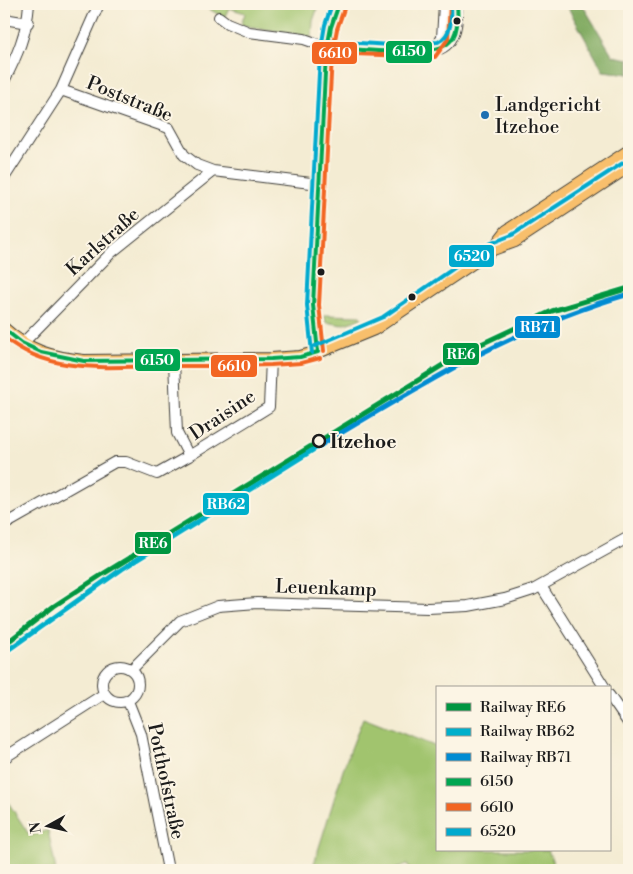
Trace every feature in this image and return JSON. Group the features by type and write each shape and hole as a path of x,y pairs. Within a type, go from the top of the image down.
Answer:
{"main road":[{"path":"493,249 507,231 629,151"},
{"path":"6,335 44,355 74,360 271,360 318,352 386,322 493,249 515,241 629,166"}],"street":[{"path":"4,81 16,58 28,23 29,4"},
{"path":"4,178 61,90 99,4"},
{"path":"318,352 313,305 318,184 327,47 339,4"},
{"path":"432,51 438,47 442,38 444,4"},
{"path":"219,18 249,32 304,39 327,47 432,51 448,45 454,35 457,4"},
{"path":"4,19 28,23"},
{"path":"4,56 16,58"},
{"name":"Poststraße","path":"61,90 169,128 184,155 197,165 212,171 318,184"},
{"name":"Karlstraße","path":"22,344 112,252 212,171"},
{"name":"Draisine","path":"174,360 176,433 189,456 264,410 271,402 271,360"},
{"path":"4,525 112,463 124,461 157,474 189,456"},
{"name":"Leuenkamp","path":"131,670 180,621 218,606 257,603 455,607 504,599 540,586 629,537"},
{"path":"540,586 604,686"},
{"path":"120,666 131,670 137,677 138,686 135,695 128,701 115,702 104,694 102,683 106,673 120,666"},
{"path":"4,758 104,694"},
{"path":"610,696 629,724"},
{"name":"Potthofstraße","path":"128,701 141,734 168,870"}],"green space":[{"path":"201,4 319,4 313,21 312,37 241,25 245,13 229,8 224,18"},
{"path":"566,4 582,4 613,56 629,59 629,74 603,71"},
{"path":"324,315 360,316 362,318 342,325 326,322"},
{"path":"363,718 436,747 436,852 549,852 556,870 411,870 407,864 393,870 312,870 345,764"},
{"path":"4,796 30,836 48,830 56,870 4,870"}],"rail line":[{"name":"RE6","path":"4,645 54,606 103,574 464,352 552,311 629,288"},
{"name":"RB71","path":"321,445 433,379 508,340 587,307 629,294"},
{"name":"RB62","path":"8,650 122,569 321,445"}],"transit line":[{"name":"6520","path":"312,353 307,305 320,54 325,25 332,4"},
{"name":"6150","path":"318,352 313,305 326,54 331,27 339,4"},
{"name":"6610","path":"327,53 435,57 448,39 450,4"},
{"name":"6520","path":"327,41 391,45 438,42 449,31 451,4"},
{"name":"6150","path":"327,47 407,52 438,48 447,44 454,36 456,31 457,4"},
{"name":"6610","path":"324,351 319,305 332,55 337,29 345,6"},
{"name":"6520","path":"315,346 383,317 489,244 512,235 626,161"},
{"name":"6150","path":"4,329 22,343 41,352 84,361 271,359 300,357 318,352"},
{"name":"6610","path":"4,337 21,349 39,357 78,366 271,365 301,363 320,358"}],"place":[{"name":"Landgericht Itzehoe","path":"485,115"},
{"name":"Itzehoe","path":"319,441"}]}
